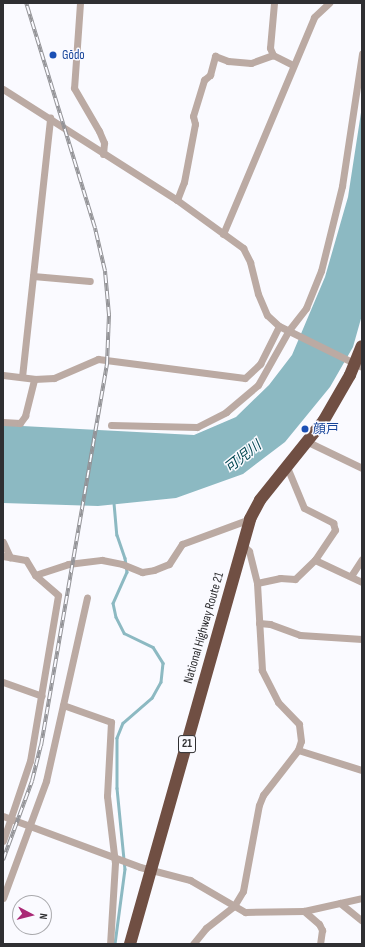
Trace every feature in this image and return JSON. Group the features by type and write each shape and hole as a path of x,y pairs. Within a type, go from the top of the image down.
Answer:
{"highway":[{"name":"National Highway Route 21","path":"130,944 250,519 260,500 308,442 338,399 362,346"}],"street":[{"path":"80,3 74,88 99,131 104,143 103,154"},
{"path":"274,3 270,48 273,55 293,65"},
{"path":"223,234 284,93 293,65 314,17 329,3"},
{"path":"111,426 188,428 207,423 240,402 258,385 289,330 300,318 311,298 334,226 342,186 362,53"},
{"path":"177,200 184,182 195,124 193,116 204,80 210,75 215,56 228,61 251,63 273,55"},
{"path":"3,89 177,200 243,248 250,262 258,294 267,315 279,326 355,364"},
{"path":"22,377 50,118"},
{"path":"33,276 90,281"},
{"path":"3,375 34,379 54,378 98,359 245,378 260,364 279,326"},
{"path":"3,422 20,423 25,416 34,379"},
{"path":"308,442 362,468"},
{"path":"257,583 280,578 295,579 315,560 335,530 333,523 304,508 285,470"},
{"path":"35,575 68,564 102,560 122,564 142,572 154,570 169,564 182,544 250,519"},
{"path":"3,542 7,557 26,560 35,575 58,595 30,761 3,841"},
{"path":"192,944 206,928 234,906 248,877 249,855 259,805 264,795 298,750 301,741 298,724 278,702 262,670 257,583 249,551 242,544"},
{"path":"351,576 362,559"},
{"path":"315,560 362,582"},
{"path":"3,898 46,781 87,598"},
{"path":"259,622 270,624 300,635 362,639"},
{"path":"3,682 42,696"},
{"path":"63,705 111,722 107,796 112,857 115,863 110,944"},
{"path":"298,750 362,770"},
{"path":"3,816 151,871 190,880 234,906 252,913 273,910 304,912 362,898"},
{"path":"340,903 362,921"},
{"path":"304,912 319,924 322,935 320,944"}],"water":[{"name":"可児川","path":"362,106 362,315 353,347 330,387 285,442 243,474 176,498 98,506 3,503 3,425 194,435 236,417 269,385 292,355 325,277 348,197"}],"waterway":[{"path":"114,503 117,535 125,558 127,572 113,603 116,617 124,633 153,647 163,663 161,682 152,698 123,723 117,738 117,788 125,869 115,944"}],"railway":[{"path":"3,860 32,781 41,746 107,364 109,315 105,271 95,228 26,3"}],"place":[{"name":"Gōdo","path":"53,55"},
{"name":"顔戸","path":"305,429"}]}
